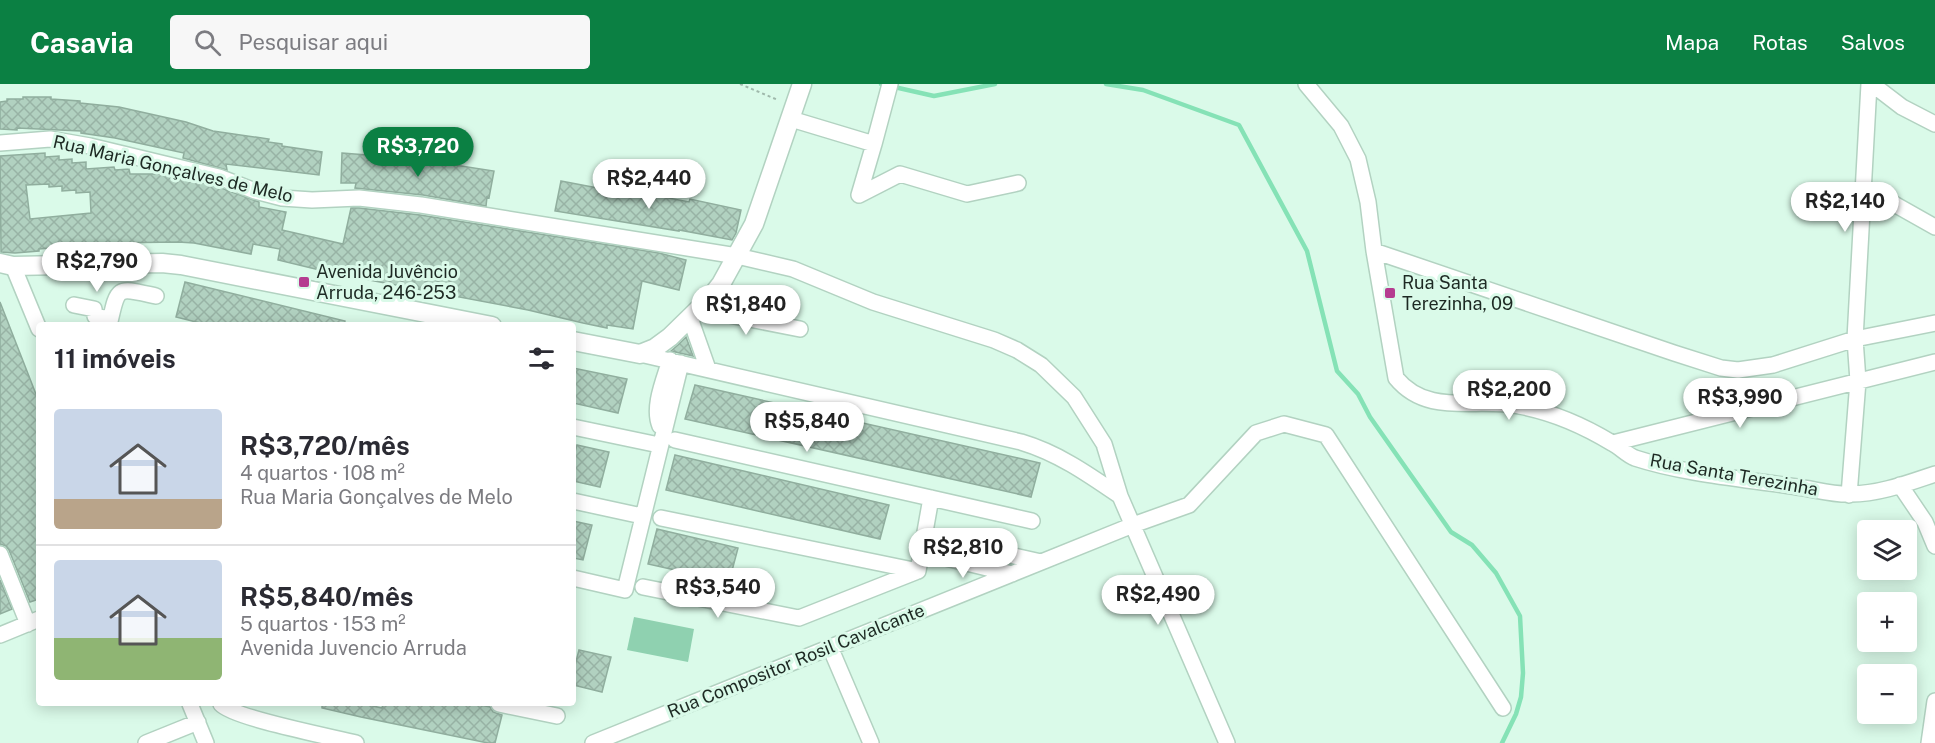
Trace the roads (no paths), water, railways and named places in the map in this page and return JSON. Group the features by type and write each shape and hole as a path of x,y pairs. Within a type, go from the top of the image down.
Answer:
{"street":[{"path":"640,354 663,343 695,314 721,284 754,224 802,84"},
{"path":"890,84 859,195 900,174 967,194 1018,183"},
{"name":"Rua Santa Terezinha","path":"1306,84 1341,126 1358,159 1368,202 1396,378 1406,390 1439,403 1518,405 1563,418 1613,443 1632,457 1681,469 1849,495 1900,485 1935,474"},
{"path":"1870,84 1902,106 1935,124"},
{"path":"1849,495 1858,381 1856,339 1870,84"},
{"path":"793,113 873,144"},
{"name":"Rua Maria Gonçalves de Melo","path":"0,143 50,139 90,146 219,177 255,191 282,198 312,200 359,198 421,205 737,256 793,269 873,302 994,340 1041,365 1074,397 1104,444 1120,496 1227,743"},
{"path":"1864,187 1935,227"},
{"path":"1374,251 1721,368 1738,370 1773,365 1856,339 1935,323"},
{"path":"36,322 4,261 181,265 472,322"},
{"path":"74,305 94,309 95,316 109,322 115,297 119,292 126,289 156,296"},
{"path":"695,314 800,329"},
{"path":"695,314 708,369"},
{"path":"576,342 708,369 1043,448 1067,460 1120,496"},
{"path":"576,579 625,590 642,516 666,439 675,362"},
{"path":"1613,443 1935,362"},
{"name":"Rua Compositor Rosil Cavalcante","path":"593,743 1012,573 1189,505 1256,434 1284,424 1326,435 1503,708"},
{"path":"576,427 666,439 1032,521"},
{"path":"1900,485 1925,522 1935,546"},
{"path":"918,571 931,498"},
{"path":"576,502 642,516"},
{"path":"661,519 918,571"},
{"path":"924,536 1041,562"},
{"path":"921,552 1012,573"},
{"path":"0,554 33,621 0,634"},
{"path":"643,587 799,618 918,571"},
{"path":"830,647 871,743"},
{"path":"1929,743 1935,701"},
{"path":"191,706 206,743"},
{"path":"223,706 226,710 271,723 356,743"},
{"path":"509,706 557,716"},
{"path":"146,743 198,722"}],"waterway":[{"path":"881,84 934,96 995,84"},
{"path":"1106,84 1143,90 1239,125 1307,251 1337,371 1358,394 1370,417 1451,532 1472,545 1496,573 1520,616 1523,673 1521,697 1516,714 1502,743"}],"place":[{"name":"Avenida Juvêncio Arruda, 246-253","path":"304,282"},
{"name":"Rua Santa Terezinha, 09","path":"1390,293"}]}
